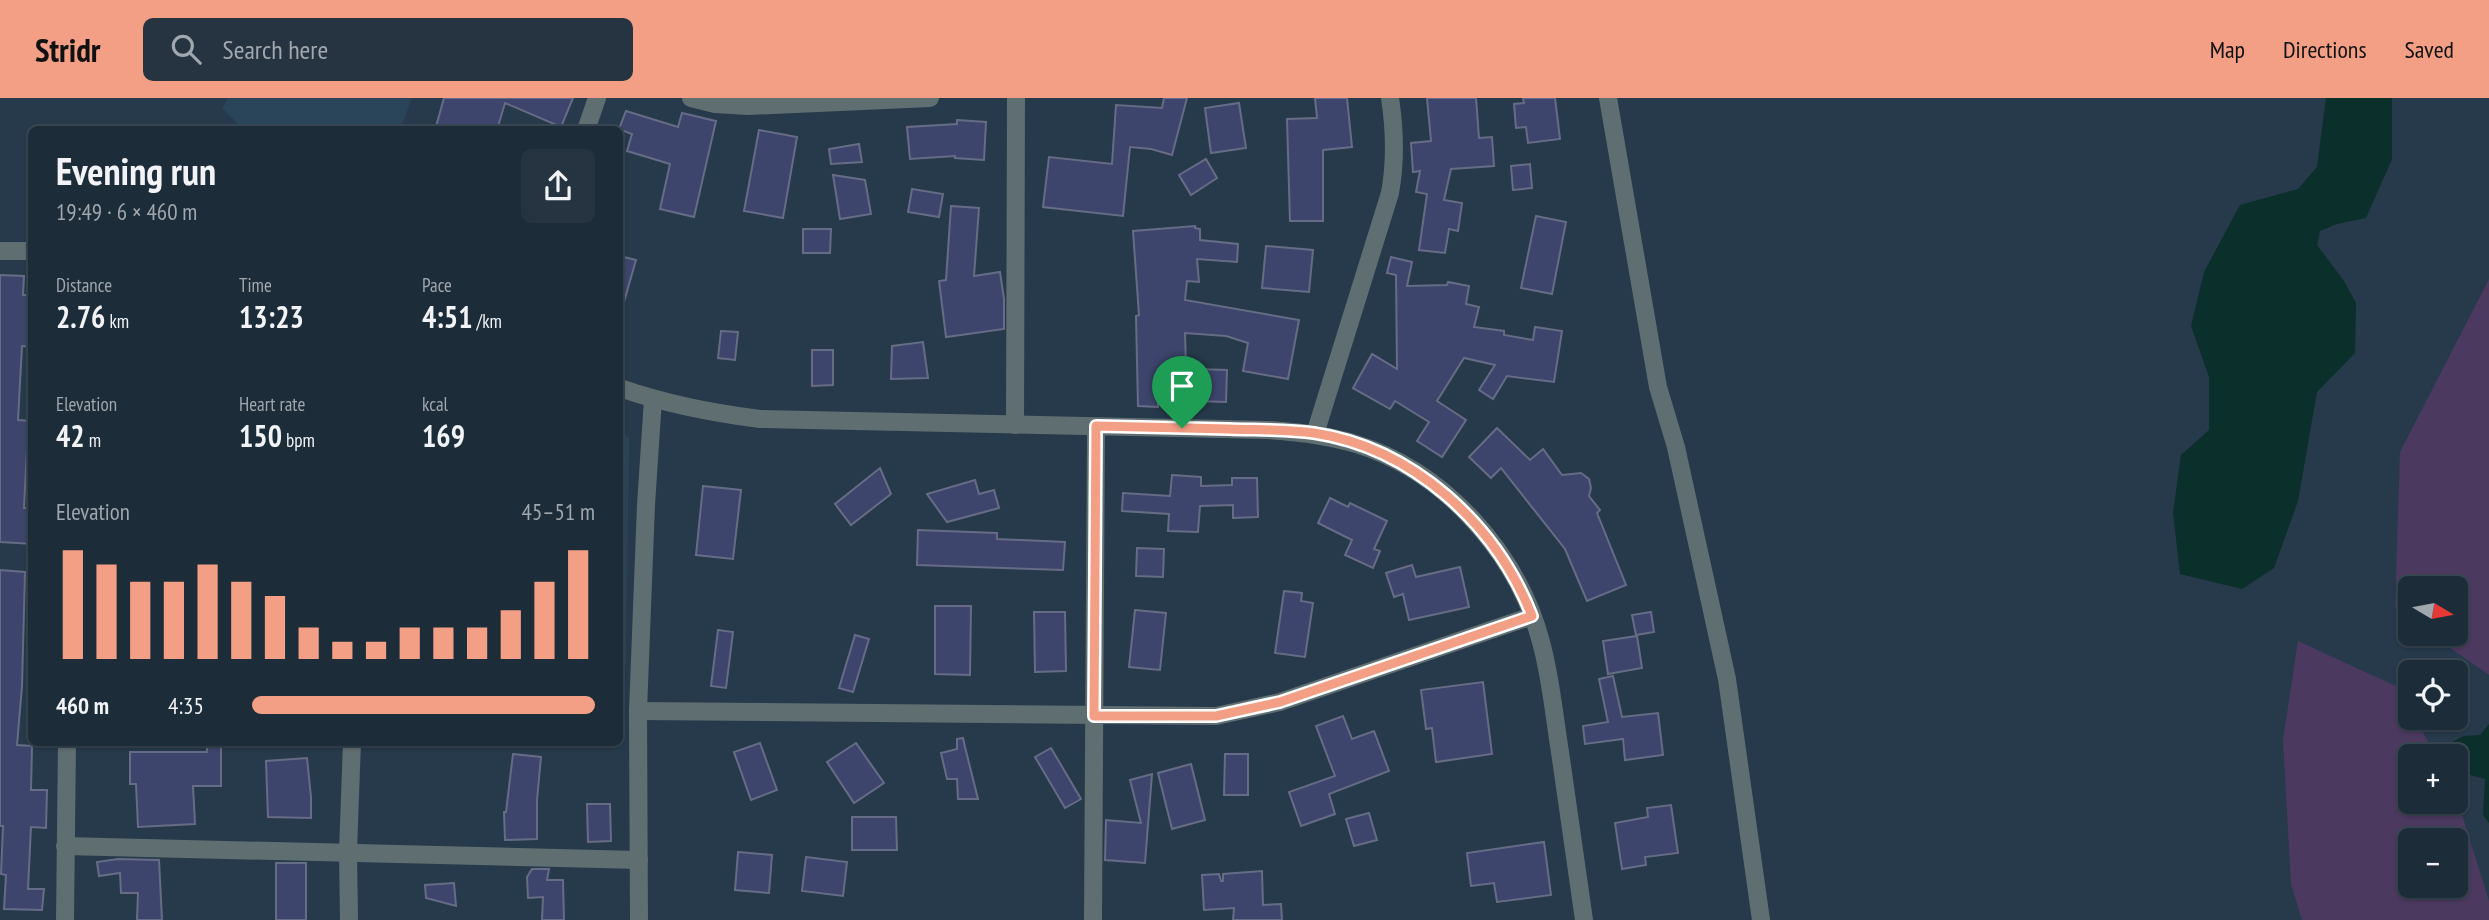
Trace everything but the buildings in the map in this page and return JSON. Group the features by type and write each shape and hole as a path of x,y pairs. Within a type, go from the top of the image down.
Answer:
{"street":[{"path":"587,126 597,98"},
{"path":"691,98 715,104 748,106 930,98"},
{"path":"1015,425 1016,98"},
{"path":"1315,433 1390,193 1395,166 1395,138 1390,98"},
{"path":"1608,98 1658,387 1675,447 1727,678 1761,920"},
{"path":"0,251 28,251"},
{"path":"623,389 709,412 760,419 1315,433 1359,445 1403,465 1437,487 1474,520 1501,556 1525,597 1541,641 1550,684 1584,920"},
{"path":"639,920 638,711 653,399"},
{"path":"1093,920 1096,426"},
{"path":"638,711 1216,716 1280,702 1532,616"},
{"path":"65,920 67,746"},
{"path":"349,920 348,851 352,746"},
{"path":"65,846 639,860"}],"shaded area":[{"path":"228,98 412,98 402,126 240,126 222,108"},
{"path":"2326,98 2392,98 2392,159 2366,218 2337,224 2320,231 2317,245 2344,281 2356,303 2355,353 2317,392 2298,501 2274,568 2242,589 2180,574 2173,513 2181,455 2209,430 2209,377 2191,326 2204,272 2240,205 2298,189 2317,167"},
{"path":"2489,279 2489,675 2447,646 2468,646 2468,576 2398,576 2398,610 2395,608 2400,452"},
{"path":"623,432 629,439 626,663 623,663"},
{"path":"2298,641 2398,687 2398,730 2422,730 2429,744 2398,744 2398,814 2462,814 2466,828 2398,828 2398,898 2468,898 2468,834 2489,901 2489,920 2302,920 2291,884 2283,740"},
{"path":"2489,724 2489,823 2483,815 2485,779 2468,774 2468,744 2449,744 2463,736 2480,735"}],"route":[{"path":"1096,426 1182,428 1315,433 1359,445 1403,465 1437,487 1474,520 1501,556 1525,597 1532,616 1280,702 1216,716 1094,716 1096,426"}]}
